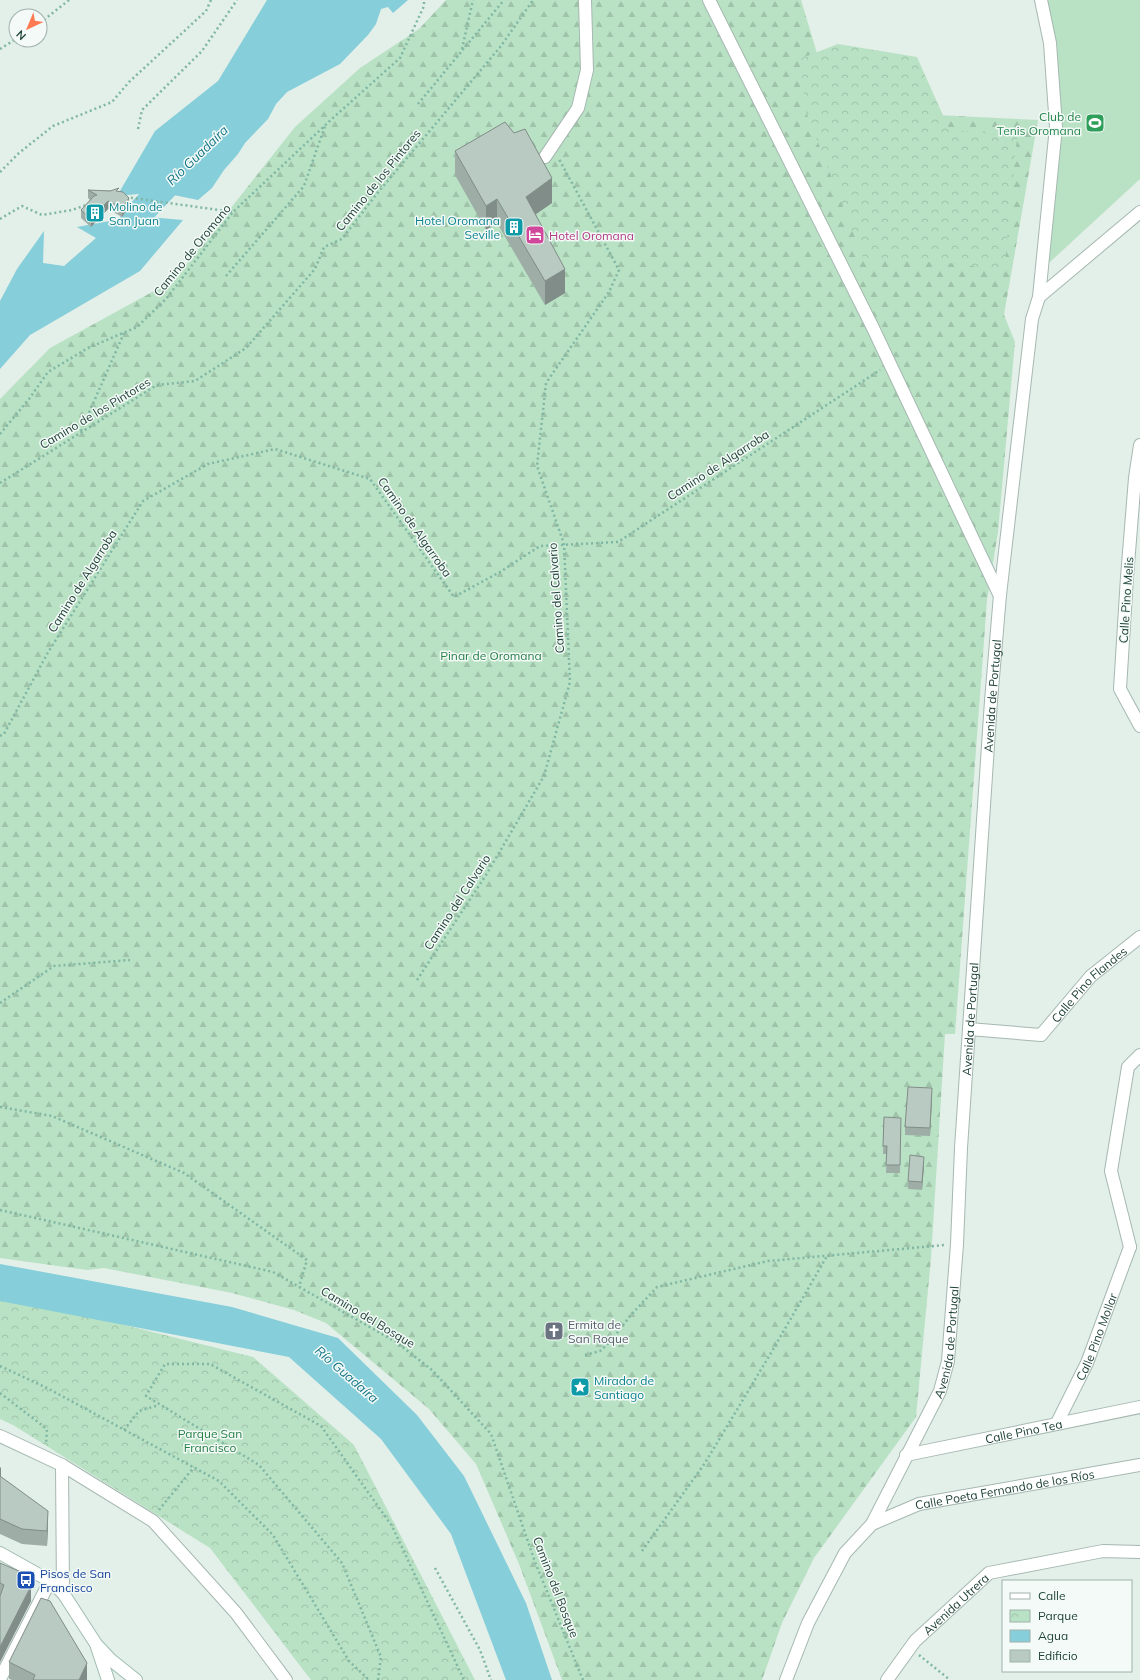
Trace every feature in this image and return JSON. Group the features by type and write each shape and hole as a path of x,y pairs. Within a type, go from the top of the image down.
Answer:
{"street":[{"path":"545,157 578,108 587,70 585,0"},
{"path":"709,0 890,363 1000,595"},
{"name":"Avenida de Portugal","path":"786,1680 808,1623 845,1553 872,1524 940,1391 948,1361 957,1244 961,1148 991,701 1000,595 1032,319 1039,297 1056,127 1050,43 1041,0"},
{"path":"1039,297 1140,212"},
{"name":"Calle Pino Melis","path":"1140,445 1135,478 1127,569 1120,690 1140,726"},
{"name":"Calle Pino Flandes","path":"969,1029 1041,1035 1091,976 1140,938"},
{"path":"1135,1249 1111,1171 1128,1067 1140,1055"},
{"name":"Calle Pino Mollar","path":"1057,1423 1087,1363 1135,1249"},
{"name":"Calle Pino Tea","path":"906,1455 1140,1407"},
{"path":"0,1436 62,1465 153,1521 236,1612 286,1680"},
{"name":"Calle Poeta Fernando de los Ríos","path":"872,1524 919,1504 1140,1464"},
{"path":"62,1465 63,1593"},
{"name":"Avenida Utrera","path":"887,1680 915,1641 989,1573 1103,1551 1140,1552"},
{"path":"0,1553 50,1581 63,1593 96,1644 136,1680"},
{"path":"0,1679 50,1581"},
{"path":"96,1644 108,1680"}],"path":[{"path":"48,17 69,0"},
{"path":"0,172 53,126 112,102 128,82 206,11 212,0"},
{"path":"138,129 142,110 202,50 237,0"},
{"name":"Camino de Oromano","path":"0,434 29,399 48,372 88,348 137,328 166,299 233,212 325,125 400,58 424,6 424,0"},
{"path":"462,50 474,0"},
{"path":"418,104 504,0"},
{"name":"Camino de los Pintores","path":"0,483 81,431 157,385 195,381 246,348 315,269 324,247 342,239 375,196 501,46 533,0"},
{"path":"226,276 304,186 325,125"},
{"name":"Camino del Calvario","path":"417,980 486,876 544,776 570,682 564,544 537,466 546,383 609,292 619,270 552,146"},
{"path":"124,197 233,212"},
{"path":"0,219 22,206 42,215 72,210 92,202"},
{"path":"81,431 124,333"},
{"name":"Camino de Algarroba","path":"0,736 4,734 47,654 143,501 208,464 275,449 370,479 454,597 500,572 540,546 618,542 890,363"},
{"path":"0,1003 54,966 130,960"},
{"path":"0,1107 52,1116 184,1173 307,1260 299,1287"},
{"name":"Camino del Bosque","path":"0,1210 273,1272 396,1342 426,1365 491,1434 535,1562 583,1680"},
{"path":"585,1355 600,1351 611,1341 630,1316 657,1287 768,1261 957,1244"},
{"path":"642,1551 704,1463 768,1358 827,1256"},
{"path":"378,1680 380,1657 342,1563 259,1465 146,1396 165,1364 210,1364 320,1426 392,1526 464,1680"},
{"path":"0,1366 47,1388 219,1481 273,1535 349,1661 369,1680"},
{"path":"0,1393 46,1429 45,1457"},
{"path":"124,1430 140,1411 159,1404"},
{"path":"162,1504 194,1467"},
{"path":"434,1568 480,1650 491,1680"},
{"path":"910,1648 950,1680"}],"green space":[{"name":"Pinar de Oromana","path":"446,0 801,0 834,110 1038,120 1004,315 1015,342 998,532 987,600 955,1034 945,1034 931,1258 916,1417 814,1558 782,1623 762,1680 562,1680 519,1564 476,1464 429,1409 326,1323 294,1310 232,1293 104,1268 87,1270 0,1258 0,399 50,348 174,280 295,127 360,68 419,29"},
{"name":"Club de Tenis Oromana","path":"1044,0 1140,0 1140,179 1038,273 1045,173 1055,73"},
{"path":"838,44 917,57 949,129 1017,137 1004,274 964,264 863,258 807,114 799,59"},
{"name":"Parque San Francisco","path":"0,1294 253,1357 354,1445 475,1680 311,1680 210,1548 13,1425 0,1419"}],"water":[{"path":"267,0 408,0 393,13 388,7 381,9 376,24 368,35 340,64 287,92 276,104 268,119 245,143 212,188 198,200 159,192 117,196 155,131 218,81"},
{"path":"137,216 183,220 140,271 30,335 0,369 0,301 17,269 44,231 43,263 64,266 96,238 77,227"},
{"path":"0,1264 232,1307 338,1338 417,1415 464,1476 526,1603 552,1680 506,1680 451,1534 381,1439 289,1357 0,1301"}],"building":[{"name":"Hotel Oromana Seville","path":"505,122 514,133 525,129 552,178 526,197 565,269 545,281 497,199 486,206 455,151"},
{"path":"119,188 116,191 123,192 129,198 122,208 108,201 91,219 81,210 94,196 97,195 88,190 110,191"},
{"path":"908,1087 932,1088 930,1128 905,1127"},
{"path":"884,1117 901,1118 900,1165 886,1165 887,1146 883,1146"},
{"path":"910,1155 924,1157 922,1182 908,1181"},
{"path":"0,1476 48,1511 47,1531 22,1529 0,1519"},
{"path":"0,1563 28,1575 31,1586 0,1647 0,1596 4,1585 0,1583"},
{"path":"41,1598 50,1601 87,1663 79,1680 33,1680 35,1675 9,1662"}],"waterway":[{"name":"Río Guadaíra","path":"116,247 137,216 184,166"}],"place":[{"name":"Club de Tenis Oromana","path":"1095,123"},
{"name":"Molino de San Juan","path":"95,213"},
{"name":"Hotel Oromana Seville","path":"514,227"},
{"name":"Hotel Oromana","path":"535,235"},
{"name":"Ermita de San Roque","path":"554,1331"},
{"name":"Mirador de Santiago","path":"580,1387"},
{"name":"Pisos de San Francisco","path":"26,1580"}]}
